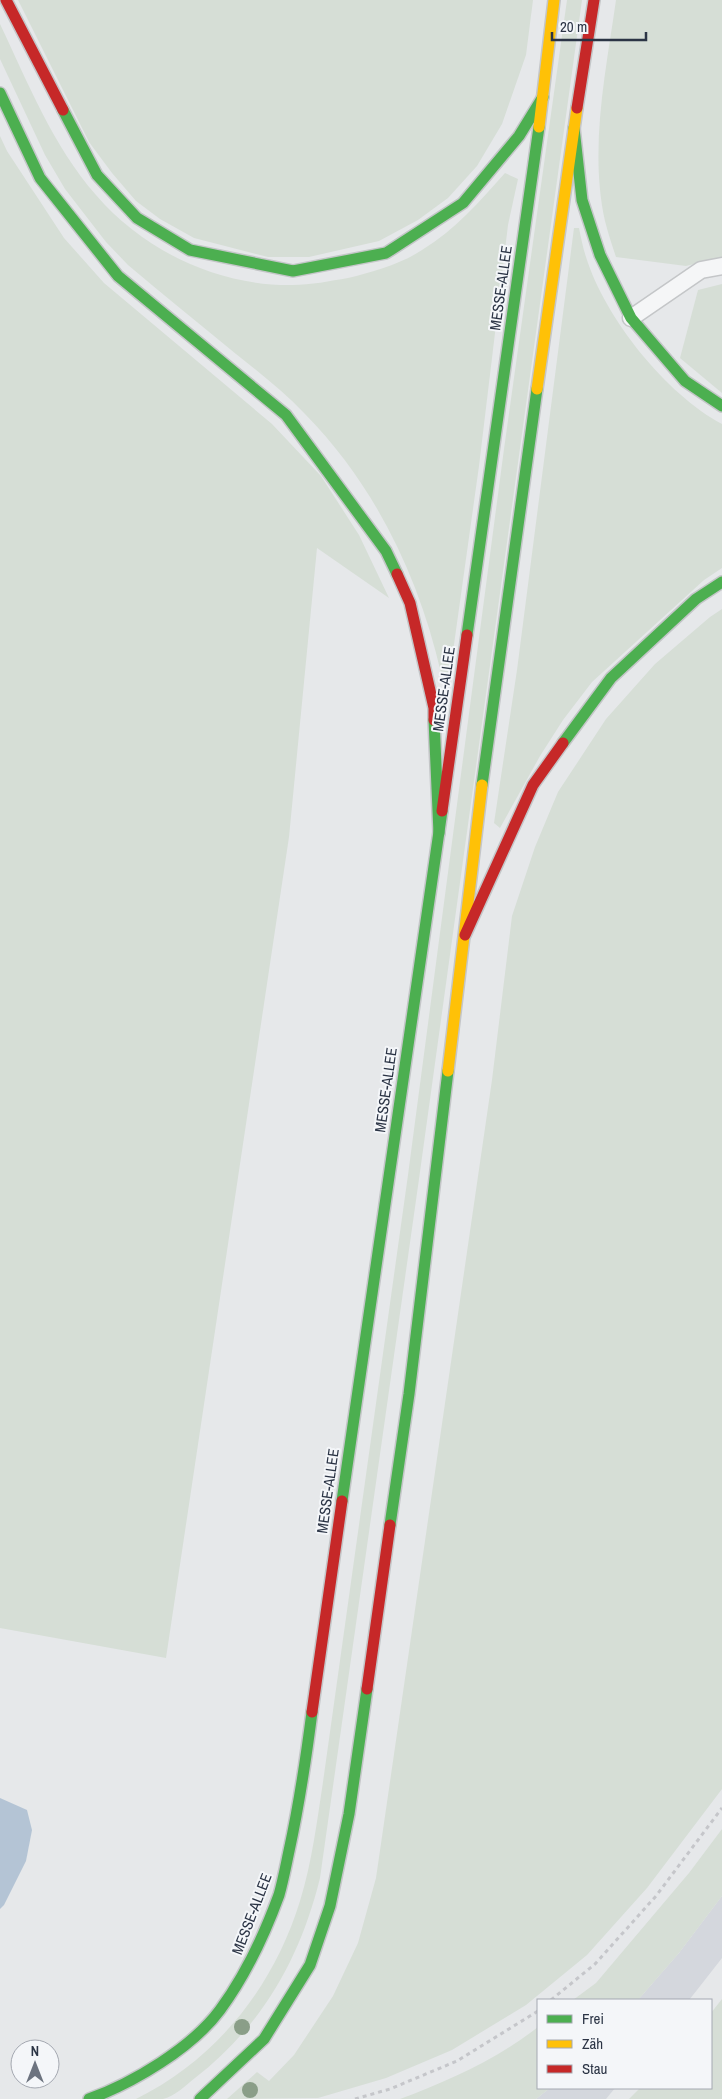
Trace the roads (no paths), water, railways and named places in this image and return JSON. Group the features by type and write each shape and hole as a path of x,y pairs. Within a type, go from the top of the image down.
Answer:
{"main road":[{"path":"6,0 97,174 137,218 190,250 293,271 386,253 463,203 519,136 543,98"},
{"name":"MESSE-ALLEE","path":"89,2099 106,2093 147,2072 186,2044 219,2011 254,1955 279,1894 300,1802 543,98 554,0"},
{"path":"200,2099 264,2039 310,1965 330,1906 350,1804 409,1394 465,935 477,819 574,128 594,0"},
{"path":"0,93 40,178 118,276 286,415 386,552 410,603 434,708 438,763 439,832"},
{"path":"574,128 582,200 600,255 631,318 685,381 722,406"},
{"path":"465,935 533,785 605,686 611,678 696,599 722,582"}],"lane":[{"path":"631,318 701,270 722,266"}],"water":[{"path":"0,1798 27,1810 32,1830 26,1861 4,1905 0,1909"}]}
